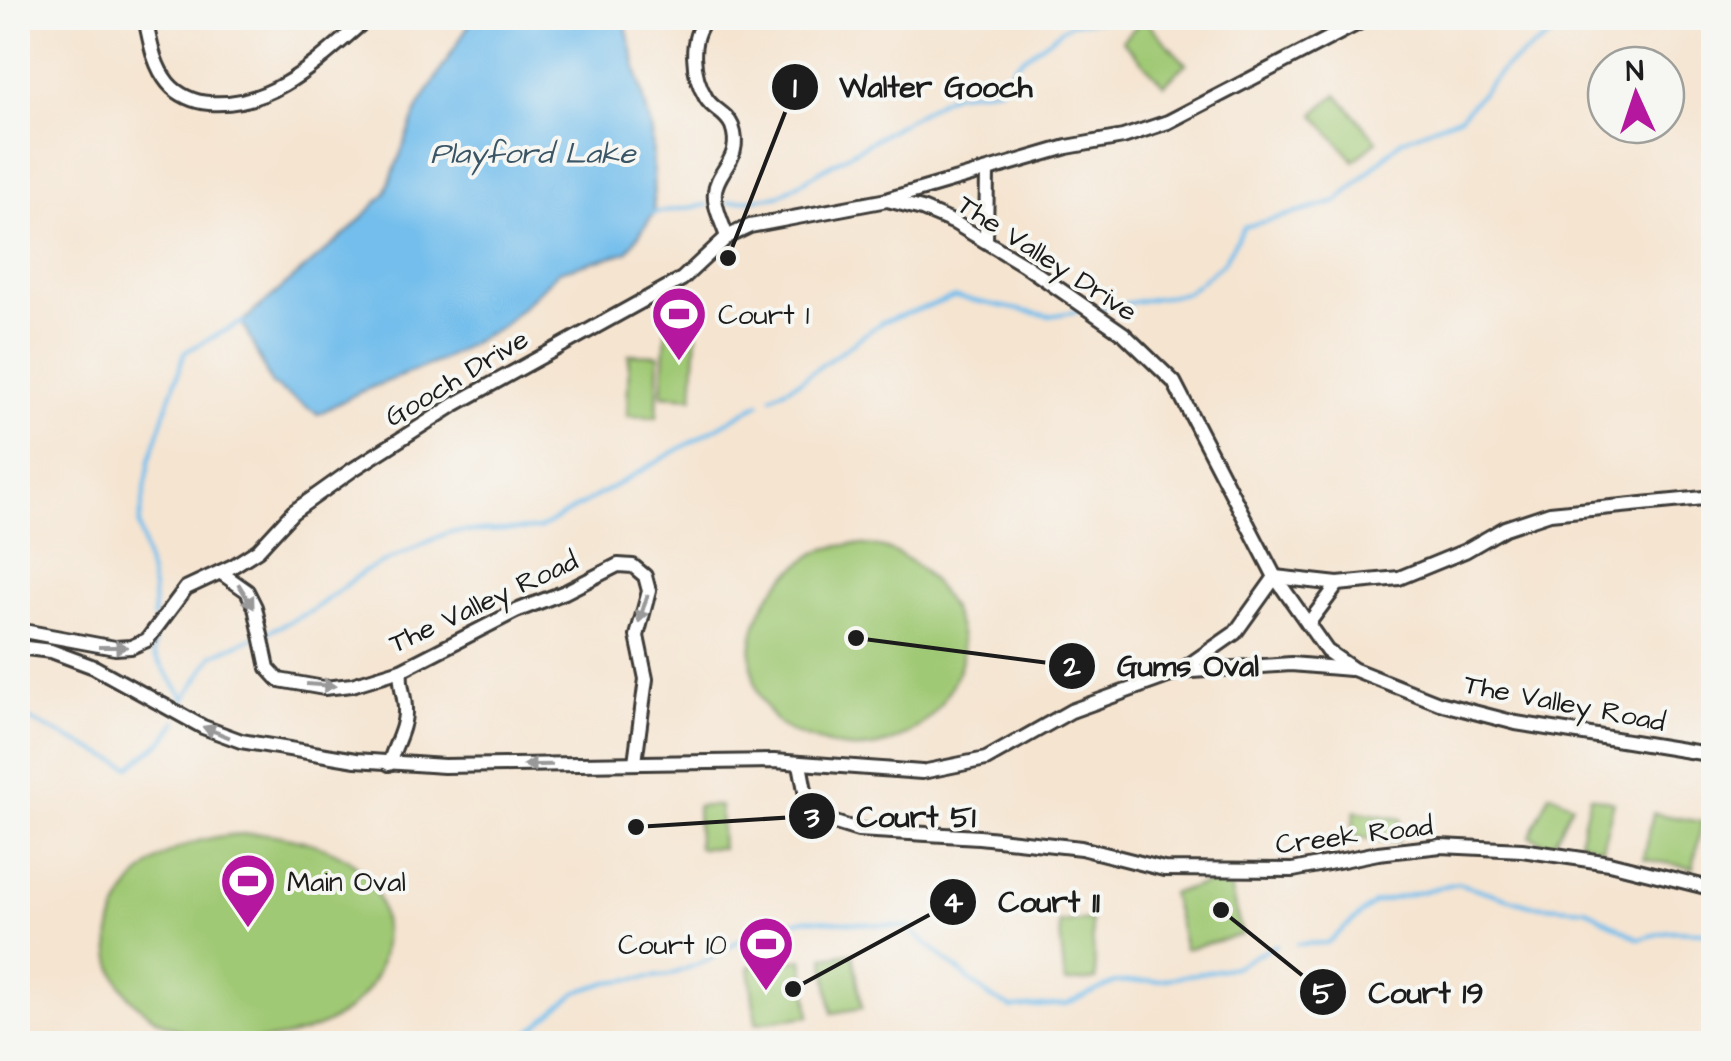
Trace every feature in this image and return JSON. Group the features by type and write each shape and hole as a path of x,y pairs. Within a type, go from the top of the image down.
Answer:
{"street":[{"path":"146,18 155,60 168,84 201,103 230,105 262,98 283,86 368,18"},
{"path":"707,18 694,40 696,69 708,102 724,112 733,129 730,164 714,195 726,238"},
{"path":"887,200 1168,122 1368,18"},
{"path":"986,240 987,172"},
{"name":"The Valley Drive","path":"726,238 750,226 887,200 922,209 986,240 1124,334 1174,382 1275,577"},
{"name":"Gooch Drive","path":"18,630 96,647 131,647 146,640 186,588 258,550 293,512 352,470 454,405 682,278 726,238"},
{"path":"1275,577 1338,584 1399,578 1465,551 1505,528 1550,513 1714,497"},
{"name":"The Valley Road","path":"220,572 248,591 268,668 279,680 324,688 352,685 401,670 618,565 632,566 645,576 649,590 637,636 646,678 635,762"},
{"name":"The Valley Road","path":"1179,672 1234,633 1275,577 1327,651 1353,669 1439,703 1516,723 1714,755"},
{"path":"1308,624 1338,584"},
{"name":"The Valley Road","path":"18,647 51,651 94,667 202,727 241,741 389,764 489,766 754,760 922,772 986,760 1071,710 1179,672 1291,664 1353,669"},
{"path":"389,764 404,718 399,688 401,670"},
{"name":"Creek Road","path":"800,764 807,801 832,822 858,830 980,836 1081,848 1164,869 1293,870 1441,846 1522,850 1608,863 1714,889"}],"green space":[{"path":"1144,19 1186,64 1164,85 1122,40"},
{"path":"1337,94 1377,141 1354,161 1314,114"},
{"name":"Court 1","path":"666,330 697,332 693,397 662,395"},
{"path":"629,354 659,355 657,417 627,416"},
{"path":"852,544 885,548 904,557 930,579 951,608 962,658 941,703 929,717 899,738 864,748 825,743 783,727 761,697 751,657 759,617 781,581 815,553"},
{"path":"1550,793 1572,804 1552,846 1530,836"},
{"path":"1590,796 1614,802 1602,848 1579,841"},
{"path":"697,806 720,806 722,848 698,848"},
{"path":"1355,811 1401,819 1398,843 1351,836"},
{"path":"1653,813 1702,822 1693,868 1644,859"},
{"name":"Main Oval","path":"270,834 330,850 361,870 372,884 384,925 381,961 368,989 346,1011 318,1027 285,1037 251,1041 185,1032 143,1010 116,976 110,956 116,913 128,890 150,865 179,848 217,837"},
{"path":"1228,879 1242,935 1185,949 1171,893"},
{"path":"1091,920 1096,980 1065,983 1059,923"},
{"path":"853,953 862,1008 832,1013 824,957"},
{"path":"803,959 810,1016 756,1023 749,966"}],"water":[{"name":"Playford Lake","path":"473,18 624,18 652,133 654,213 627,252 559,271 504,325 439,361 360,392 318,414 272,385 242,322 349,231 385,194 419,106"}],"waterway":[{"path":"729,202 778,196 952,94 1000,88 1015,64 1071,23 1123,18"},
{"path":"1094,309 1186,293 1222,264 1244,227 1337,202 1402,140 1461,116 1504,68 1577,18"},
{"path":"652,213 707,205"},
{"path":"772,396 800,381 882,322 955,297 1049,316 1085,310"},
{"path":"154,619 153,589 139,525 150,459 185,352 242,322 245,324"},
{"path":"266,633 313,610 363,572 449,532 539,529 760,403"},
{"path":"185,699 213,655 257,636"},
{"path":"154,640 154,655 185,699 184,704"},
{"path":"18,726 28,719 130,767 165,739 177,721"},
{"path":"1297,944 1327,943 1374,903 1457,883 1530,905 1586,909 1639,939 1669,931 1705,932 1714,941"},
{"path":"518,1041 577,992 608,982 670,975 706,961 758,929 807,919 907,927 990,997 1012,1008 1067,1004 1116,982 1157,981 1234,967 1276,945"}],"place":[{"name":"Walter Gooch","path":"728,258"},
{"name":"Court 1","path":"679,363"},
{"name":"Gums Oval","path":"856,638"},
{"name":"Court 51","path":"636,827"},
{"name":"Court 19","path":"1221,910"},
{"name":"Main Oval","path":"248,930"},
{"name":"Court 11","path":"793,989"},
{"name":"Court 10","path":"766,993"}]}
